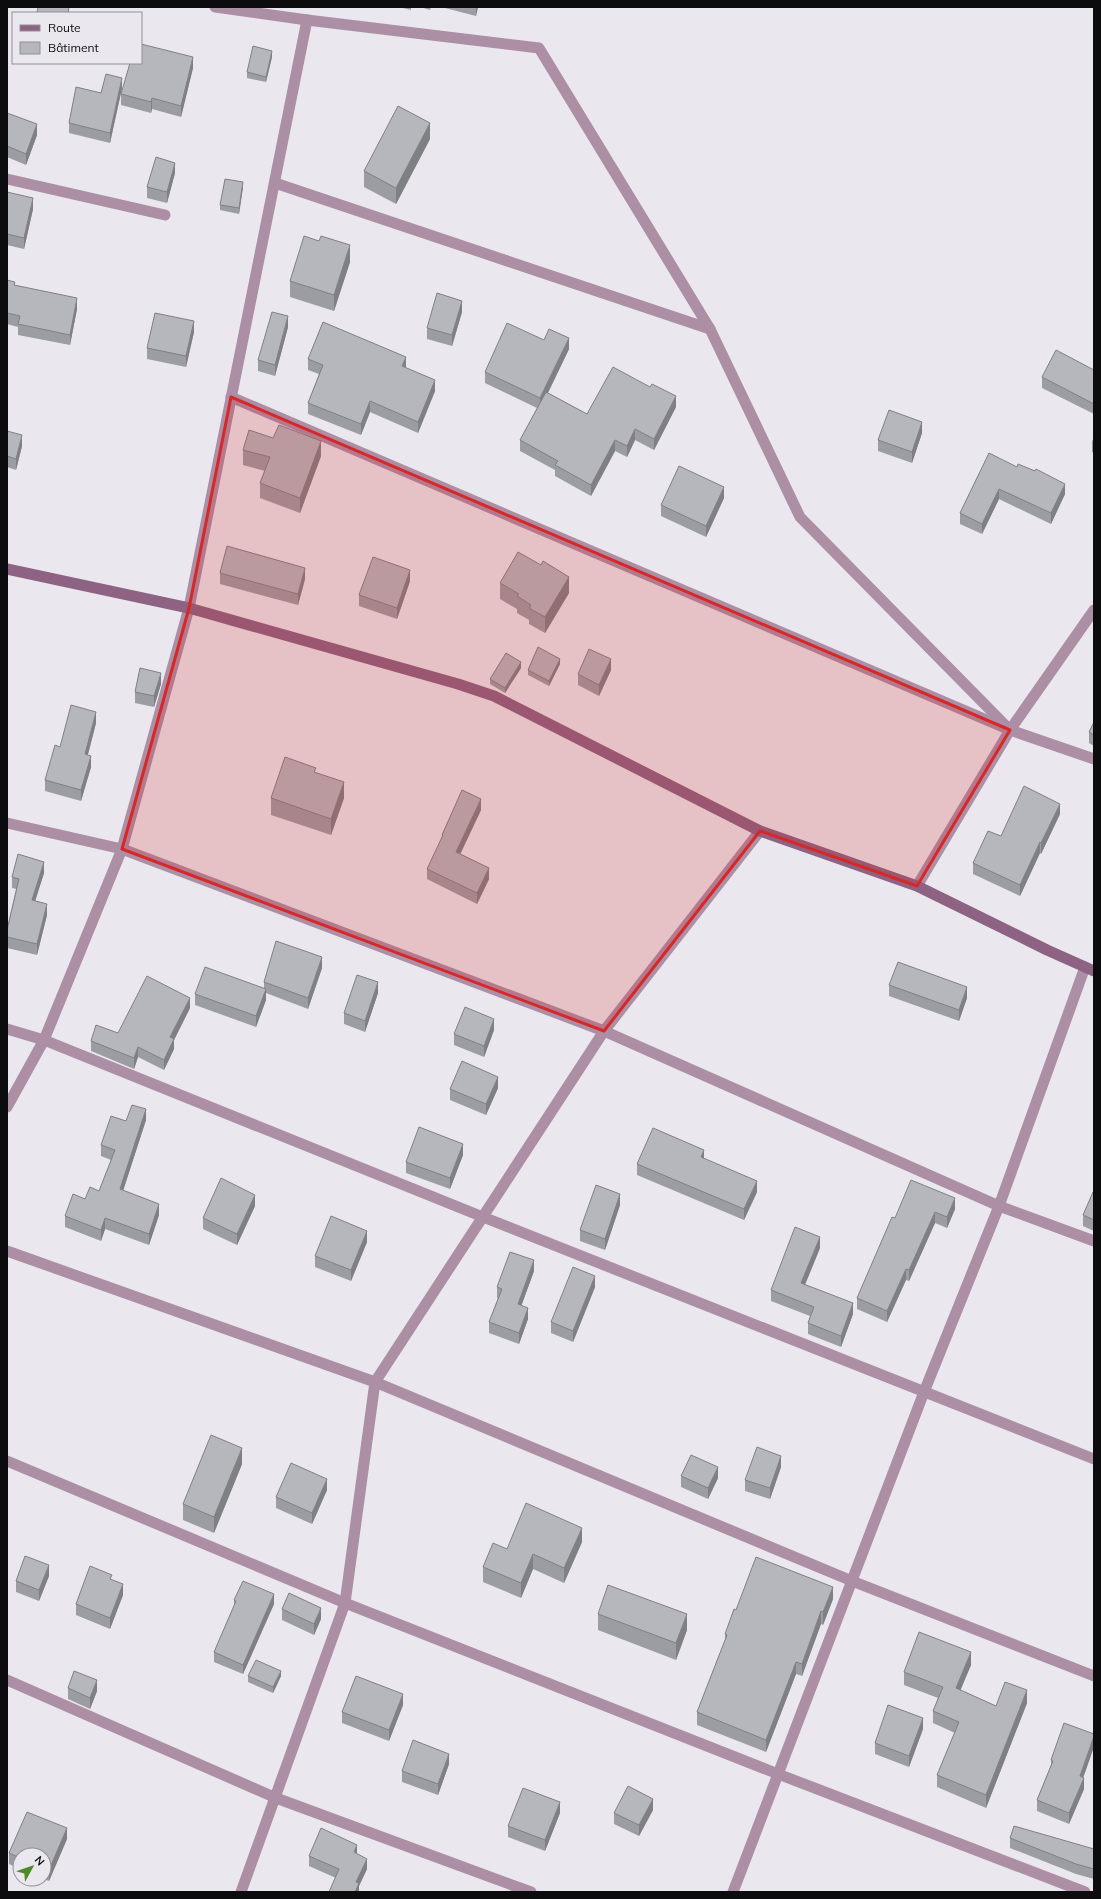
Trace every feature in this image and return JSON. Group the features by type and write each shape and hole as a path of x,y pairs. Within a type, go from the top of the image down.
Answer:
{"main road":[{"path":"7,570 189,608 458,684 494,696 760,831 917,886 1090,969"}],"street":[{"path":"215,7 307,20 539,48 710,329 800,517 1010,730"},
{"path":"7,1107 44,1040 122,849 189,608 307,20"},
{"path":"7,178 166,215"},
{"path":"275,183 710,329"},
{"path":"231,398 1010,730 1094,759"},
{"path":"917,886 1010,730 1094,610"},
{"path":"7,823 122,849 604,1031 999,1206 1094,1241"},
{"path":"241,1892 345,1603 375,1382 604,1031 760,831"},
{"path":"734,1892 924,1392 999,1206 1090,969"},
{"path":"7,1030 44,1040 483,1217 1094,1459"},
{"path":"7,1251 375,1382 852,1581 1094,1676"},
{"path":"7,1461 345,1603 778,1774 1085,1892"},
{"path":"7,1680 276,1798 531,1892"}],"highlighted area":[{"path":"231,397 1010,730 917,886 760,831 604,1031 122,849 189,608"}],"building":[{"path":"38,7 69,7 68,12 37,12"},
{"path":"142,44 193,57 181,106 152,98 151,102 121,94 130,64 142,64"},
{"path":"253,46 272,51 266,77 247,72"},
{"path":"106,74 122,78 110,133 69,123 76,87 101,93"},
{"path":"398,106 430,123 396,188 364,171"},
{"path":"7,113 37,124 26,154 7,146"},
{"path":"156,157 175,163 167,192 147,187"},
{"path":"225,179 243,182 239,208 220,205"},
{"path":"7,192 33,198 24,238 7,234"},
{"path":"304,236 319,241 321,236 350,245 334,295 290,281"},
{"path":"7,280 15,282 14,285 77,298 70,335 18,324 20,316 7,313"},
{"path":"437,293 462,301 452,335 427,328"},
{"path":"272,312 288,316 275,365 258,360"},
{"path":"155,313 194,321 186,356 147,348"},
{"path":"323,322 406,357 402,366 435,380 418,422 370,401 361,424 308,403 323,365 308,359"},
{"path":"507,323 544,340 549,329 569,338 540,398 485,372"},
{"path":"1056,350 1094,370 1094,404 1042,377"},
{"path":"613,367 650,387 652,384 676,396 654,439 635,429 627,446 615,440 591,485 555,465 558,461 520,440 546,392 587,414"},
{"path":"889,410 922,422 912,452 878,440"},
{"path":"279,425 321,441 300,498 260,483 270,457 243,450 249,430 273,438"},
{"path":"7,431 22,435 16,459 7,456"},
{"path":"989,453 1017,467 1018,464 1035,471 1036,469 1065,484 1051,513 999,489 982,524 960,513"},
{"path":"679,466 724,487 706,526 661,505"},
{"path":"227,546 305,568 298,594 220,573"},
{"path":"518,552 541,565 543,561 569,577 545,617 529,608 531,605 517,596 519,594 500,583"},
{"path":"373,557 410,570 397,608 359,595"},
{"path":"538,647 560,659 549,681 528,670"},
{"path":"589,649 611,659 599,685 578,674"},
{"path":"506,653 521,662 505,688 490,679"},
{"path":"140,668 161,673 154,696 135,692"},
{"path":"71,705 96,712 85,754 91,756 81,790 45,780 55,745 60,747"},
{"path":"1094,722 1094,735 1089,732"},
{"path":"285,757 316,768 314,772 344,782 331,819 271,798"},
{"path":"1024,786 1060,804 1020,885 973,863 988,831 1001,836"},
{"path":"462,790 481,799 456,852 489,868 477,893 427,869"},
{"path":"18,854 44,862 32,900 47,904 37,944 7,937 7,930 19,879 12,877"},
{"path":"276,941 322,957 308,998 264,982"},
{"path":"898,962 967,987 959,1010 889,985"},
{"path":"205,967 266,989 256,1016 195,994"},
{"path":"357,975 378,982 365,1021 344,1013"},
{"path":"147,976 190,998 170,1037 174,1039 164,1060 138,1047 134,1058 91,1041 96,1025 118,1033"},
{"path":"465,1007 494,1019 484,1046 454,1034"},
{"path":"462,1061 498,1077 486,1104 450,1089"},
{"path":"132,1105 146,1109 120,1189 159,1204 149,1234 105,1218 101,1230 65,1216 73,1194 85,1199 90,1187 99,1191 115,1150 101,1145 111,1116 126,1121"},
{"path":"419,1127 463,1144 450,1178 406,1162"},
{"path":"653,1128 704,1150 701,1157 757,1181 744,1209 637,1164"},
{"path":"221,1178 255,1195 237,1234 203,1218"},
{"path":"911,1180 955,1198 947,1217 935,1212 909,1270 906,1269 887,1311 857,1298 892,1217 895,1218"},
{"path":"596,1185 620,1194 605,1239 580,1230"},
{"path":"1094,1192 1094,1220 1083,1215"},
{"path":"331,1216 367,1231 351,1270 315,1256"},
{"path":"795,1227 820,1237 801,1283 853,1303 841,1336 808,1323 814,1307 771,1290"},
{"path":"510,1252 534,1260 518,1304 528,1308 519,1333 489,1322 502,1289 497,1287"},
{"path":"573,1267 595,1276 573,1331 551,1322"},
{"path":"211,1435 242,1448 214,1517 183,1504"},
{"path":"757,1447 781,1456 770,1488 745,1480"},
{"path":"691,1455 718,1467 708,1488 681,1476"},
{"path":"291,1463 327,1479 312,1513 276,1497"},
{"path":"526,1503 582,1528 564,1568 533,1554 521,1583 483,1567 493,1543 507,1549"},
{"path":"25,1556 49,1565 39,1590 16,1581"},
{"path":"756,1557 833,1587 823,1612 821,1611 802,1664 796,1662 766,1740 697,1712 727,1635 725,1634 734,1609 736,1610"},
{"path":"90,1566 112,1575 110,1579 123,1584 110,1618 76,1604"},
{"path":"243,1581 274,1594 243,1665 214,1652"},
{"path":"608,1585 687,1614 676,1643 598,1614"},
{"path":"289,1593 321,1608 314,1624 282,1609"},
{"path":"919,1632 971,1652 956,1688 996,1706 1005,1682 1027,1690 986,1795 937,1775 959,1722 933,1711 943,1687 904,1672"},
{"path":"256,1660 281,1671 273,1687 248,1676"},
{"path":"74,1671 97,1680 90,1698 68,1688"},
{"path":"356,1676 403,1694 389,1730 342,1712"},
{"path":"888,1705 923,1718 909,1756 875,1743"},
{"path":"1064,1723 1094,1734 1080,1776 1084,1778 1069,1813 1037,1800 1053,1761 1051,1760"},
{"path":"413,1740 449,1754 438,1784 402,1771"},
{"path":"628,1786 653,1799 639,1825 614,1813"},
{"path":"523,1788 560,1802 545,1840 508,1826"},
{"path":"27,1812 67,1828 52,1863 52,1847 12,1847 12,1854 9,1853"},
{"path":"1014,1826 1094,1849 1094,1869 1076,1864 1010,1838"},
{"path":"321,1828 357,1845 354,1852 367,1859 356,1882 359,1883 355,1892 329,1892 339,1869 309,1856"}]}
